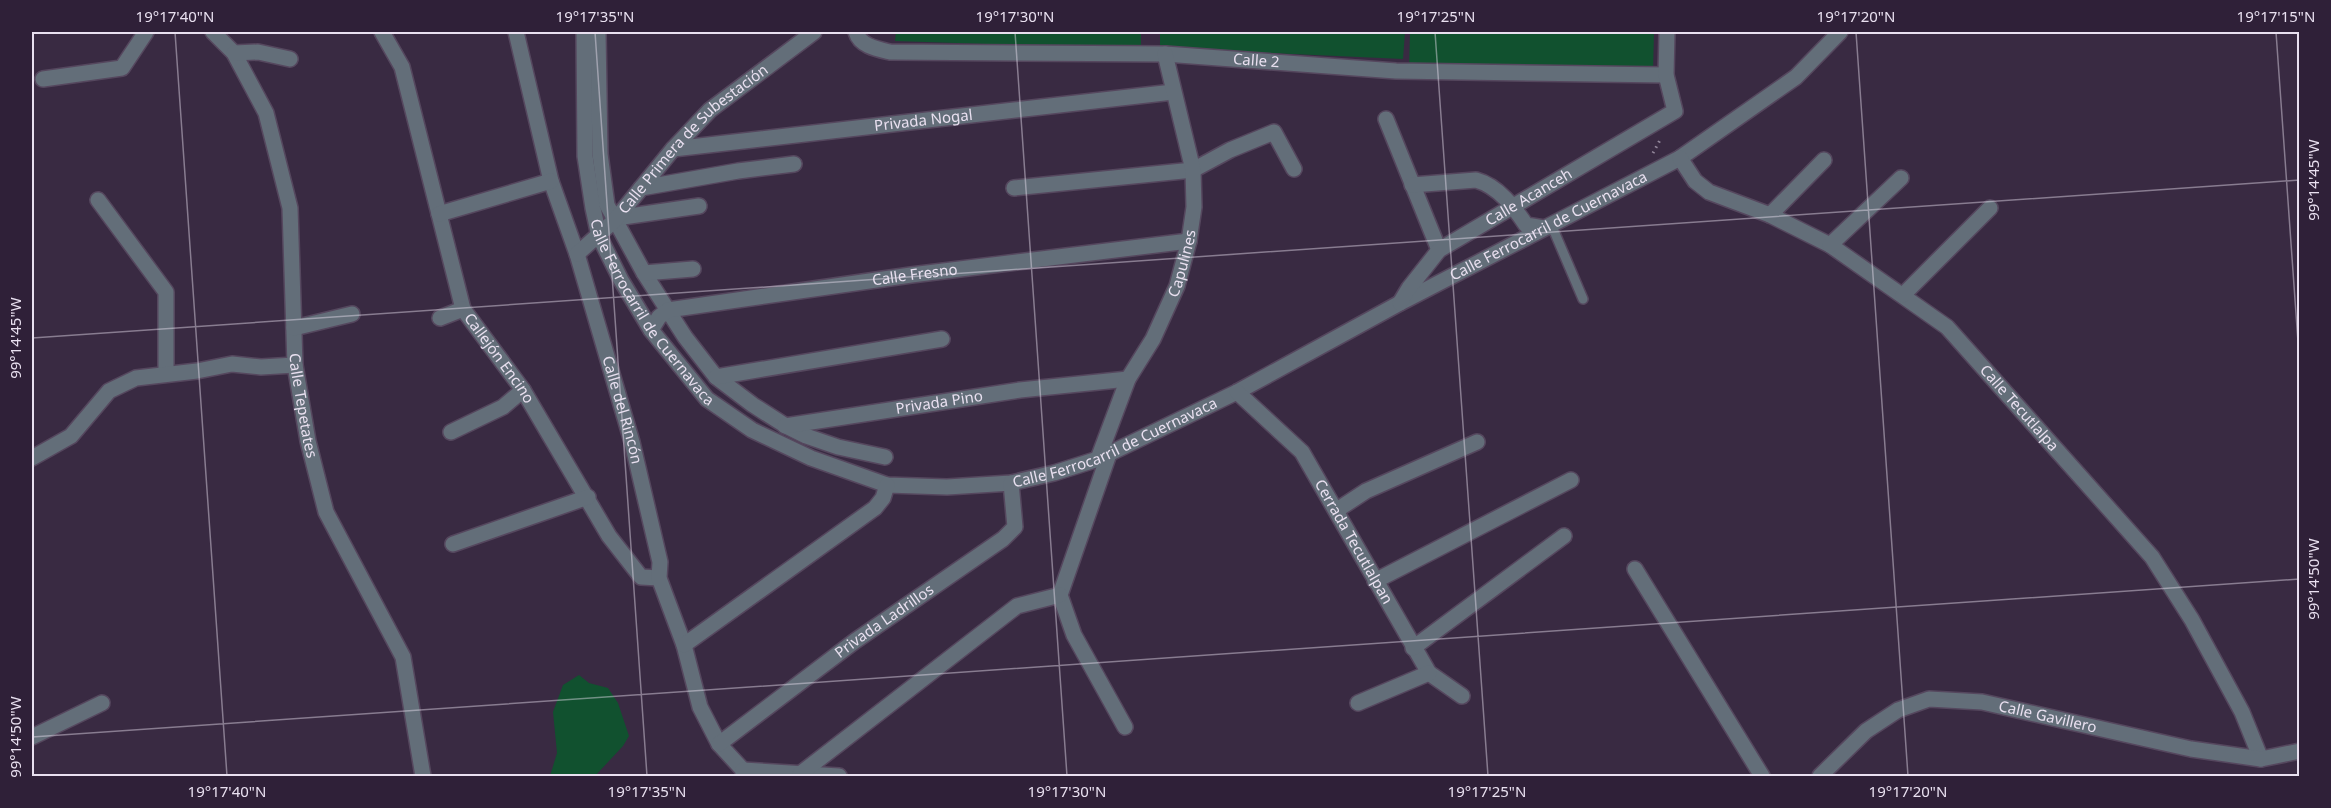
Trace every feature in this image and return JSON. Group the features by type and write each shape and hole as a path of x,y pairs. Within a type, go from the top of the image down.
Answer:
{"street":[{"path":"43,79 122,68 146,32"},
{"name":"Calle Tepetates","path":"213,32 234,53 266,112 290,208 296,365 308,441 326,512 403,657 423,777"},
{"name":"Callejón Encino","path":"382,32 402,67 463,309 523,390 609,536 641,577 659,578"},
{"name":"Calle del Rincón","path":"516,32 551,181 577,254 632,442 660,562 659,578 684,645 700,707 719,744 743,773"},
{"name":"Calle Ferrocarril de Cuernavaca","path":"584,32 585,156 599,236 621,280 651,330 707,399 752,430 812,458 887,485 947,487 1011,483 1054,473 1104,457 1237,392 1400,303 1680,158 1796,76 1840,32"},
{"name":"Calle Ferrocarril de Cuernavaca","path":"598,32 600,154 607,205 645,273 685,337 716,377 786,426 838,447 885,457"},
{"name":"Calle Primera de Subestación","path":"577,254 616,219 673,149 710,110 814,32"},
{"name":"Calle 2","path":"856,32 858,37 871,48 890,52 1165,54 1396,71 1666,75"},
{"path":"1666,75 1667,32"},
{"path":"234,53 258,52 290,58"},
{"name":"Capulines","path":"1104,457 1128,379 1153,339 1177,286 1189,241 1194,207 1193,170 1165,54"},
{"name":"Calle Acanceh","path":"1400,303 1439,250 1676,111 1666,75"},
{"name":"Privada Nogal","path":"673,149 1173,92"},
{"path":"1386,119 1439,250"},
{"path":"1014,188 1193,170 1230,150 1274,132 1294,169"},
{"name":"Calle Tecutlalpa","path":"1680,158 1695,181 1709,192 1770,215 1830,245 1947,327 2152,557 2192,620 2242,712 2261,759"},
{"path":"1770,215 1824,160"},
{"path":"641,188 794,164"},
{"path":"1830,245 1901,178"},
{"path":"1412,185 1476,180 1484,182 1513,206 1526,225 1544,228"},
{"path":"439,214 551,181"},
{"path":"98,200 166,292 166,373"},
{"path":"616,219 699,206"},
{"path":"1903,295 1990,208"},
{"name":"Calle Fresno","path":"668,310 911,275 1189,241"},
{"path":"645,273 693,269"},
{"path":"440,318 463,309"},
{"path":"651,330 659,317 668,310"},
{"path":"294,328 352,314"},
{"path":"716,377 942,339"},
{"path":"32,458 71,436 109,391 136,378 197,371 232,364 261,367 296,365"},
{"name":"Privada Pino","path":"752,430 1020,390 1128,379"},
{"path":"451,432 503,407 523,390"},
{"name":"Cerrada Tecutlalpan","path":"1237,392 1302,452 1429,673 1462,696"},
{"path":"1337,510 1366,491 1478,442"},
{"path":"1104,457 1060,595 1074,635 1125,728"},
{"path":"1375,581 1571,480"},
{"name":"Privada Ladrillos","path":"719,744 855,641 1004,539 1015,527 1011,483"},
{"path":"684,645 874,508 884,498 887,485"},
{"path":"453,543 588,497"},
{"path":"1413,648 1564,536"},
{"path":"1635,569 1762,777"},
{"path":"800,774 1017,606 1060,595"},
{"path":"1358,703 1429,673"},
{"name":"Calle Gavillero","path":"1820,777 1866,730 1898,710 1929,699 1982,702 2191,749 2261,759 2300,751"},
{"path":"32,737 102,703"},
{"path":"743,773 839,777"}],"lane":[{"path":"1544,228 1554,231 1583,299"}],"green space":[{"path":"896,32 1141,32 1141,49 895,41"},
{"path":"1160,32 1405,32 1403,59 1160,48"},
{"path":"1410,32 1654,32 1653,72 1409,68"},
{"path":"579,675 589,683 608,688 618,703 629,736 623,746 595,776 550,776 557,753 553,712 563,685"}]}
